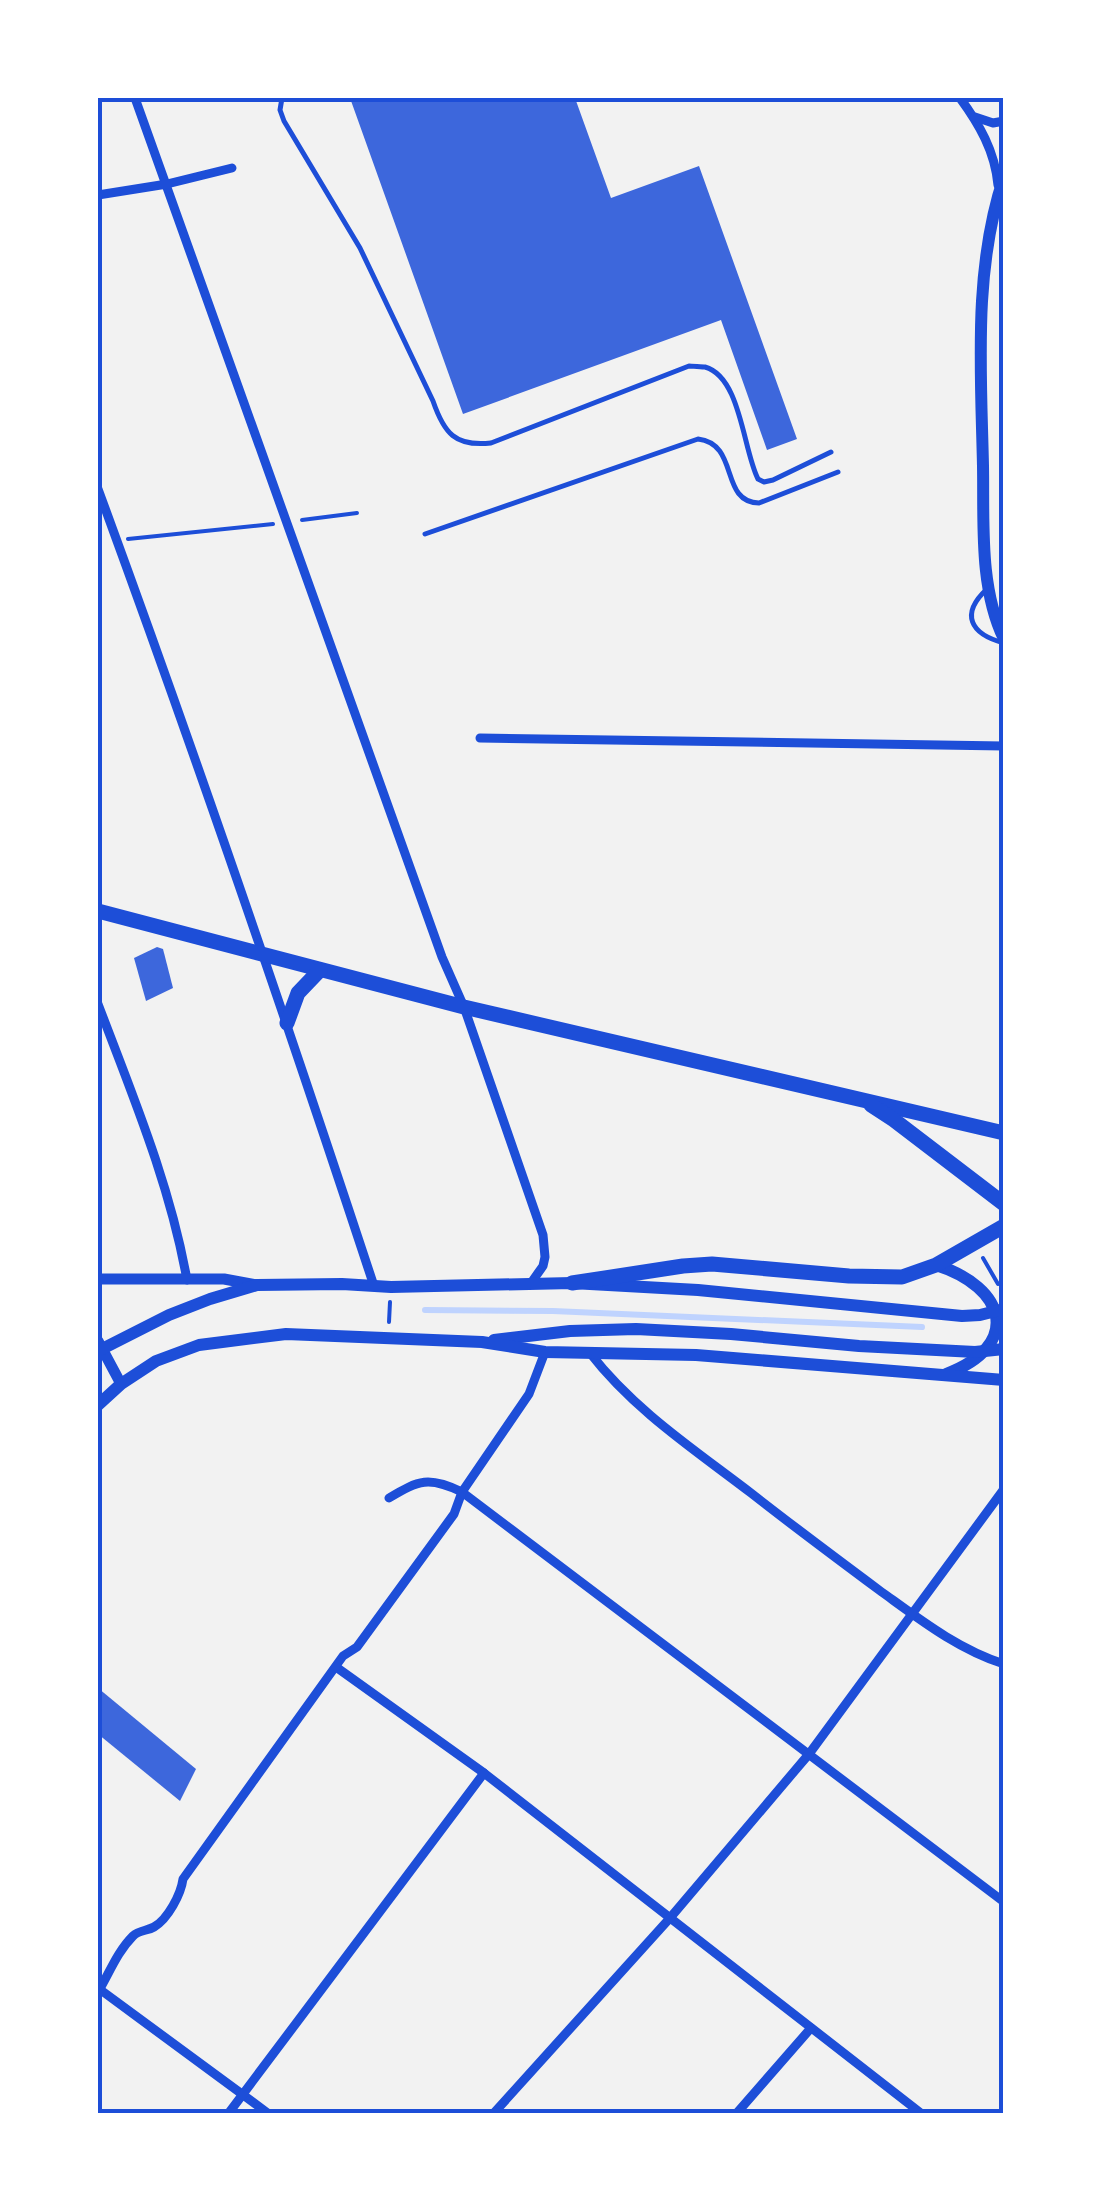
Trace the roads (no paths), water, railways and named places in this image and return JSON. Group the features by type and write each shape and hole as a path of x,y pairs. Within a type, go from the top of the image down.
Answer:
{"main road":[{"path":"1004,177 988,244 983,302 984,519 990,587 1004,641"},
{"path":"98,911 464,1007 1004,1133"},
{"path":"287,1023 298,993 320,970"},
{"path":"859,1098 1004,1204"},
{"path":"572,1283 712,1264 902,1277 936,1265 1004,1226"},
{"path":"936,1265 956,1272 979,1288 997,1319 996,1332 972,1363 942,1376"},
{"path":"99,1347 210,1299 258,1285 572,1283 698,1290 962,1316 1004,1309"},
{"path":"482,1342 570,1330 636,1330 975,1352 1004,1349"},
{"path":"98,1405 156,1361 200,1344 286,1334 482,1342 545,1352 696,1356 1004,1380"}],"street":[{"path":"135,98 543,1235 545,1258 531,1283"},
{"path":"960,98 990,147 998,193"},
{"path":"974,117 993,123 1004,121"},
{"path":"98,195 232,168"},
{"path":"98,489 265,955 374,1286"},
{"path":"480,738 1004,746"},
{"path":"98,1004 164,1186 180,1236 187,1280"},
{"path":"98,1279 224,1279 258,1285"},
{"path":"99,1347 121,1384"},
{"path":"270,2114 98,1990 135,1933 157,1926 169,1910 181,1893 182,1879 343,1656 357,1648 454,1514 462,1492 529,1394 545,1352"},
{"path":"590,1353 608,1377 652,1416 799,1530 963,1648 1004,1664"},
{"path":"389,1498 430,1480 462,1492 1004,1902"},
{"path":"494,2114 670,1918 808,1754 1004,1489"},
{"path":"336,1667 484,1774 922,2114"},
{"path":"228,2114 484,1774"},
{"path":"736,2114 812,2028"}],"lane":[{"path":"282,98 280,110 284,120 360,248 433,401 440,424 450,435 473,445 491,443 689,366 704,367 720,377 732,393 758,479 773,480 831,452"},
{"path":"425,534 698,439 710,440 720,448 739,496 750,503 838,472"},
{"path":"990,587 974,606 972,623 979,633 1004,641"}],"waterway":[{"path":"425,1310 553,1311 922,1327"}]}
